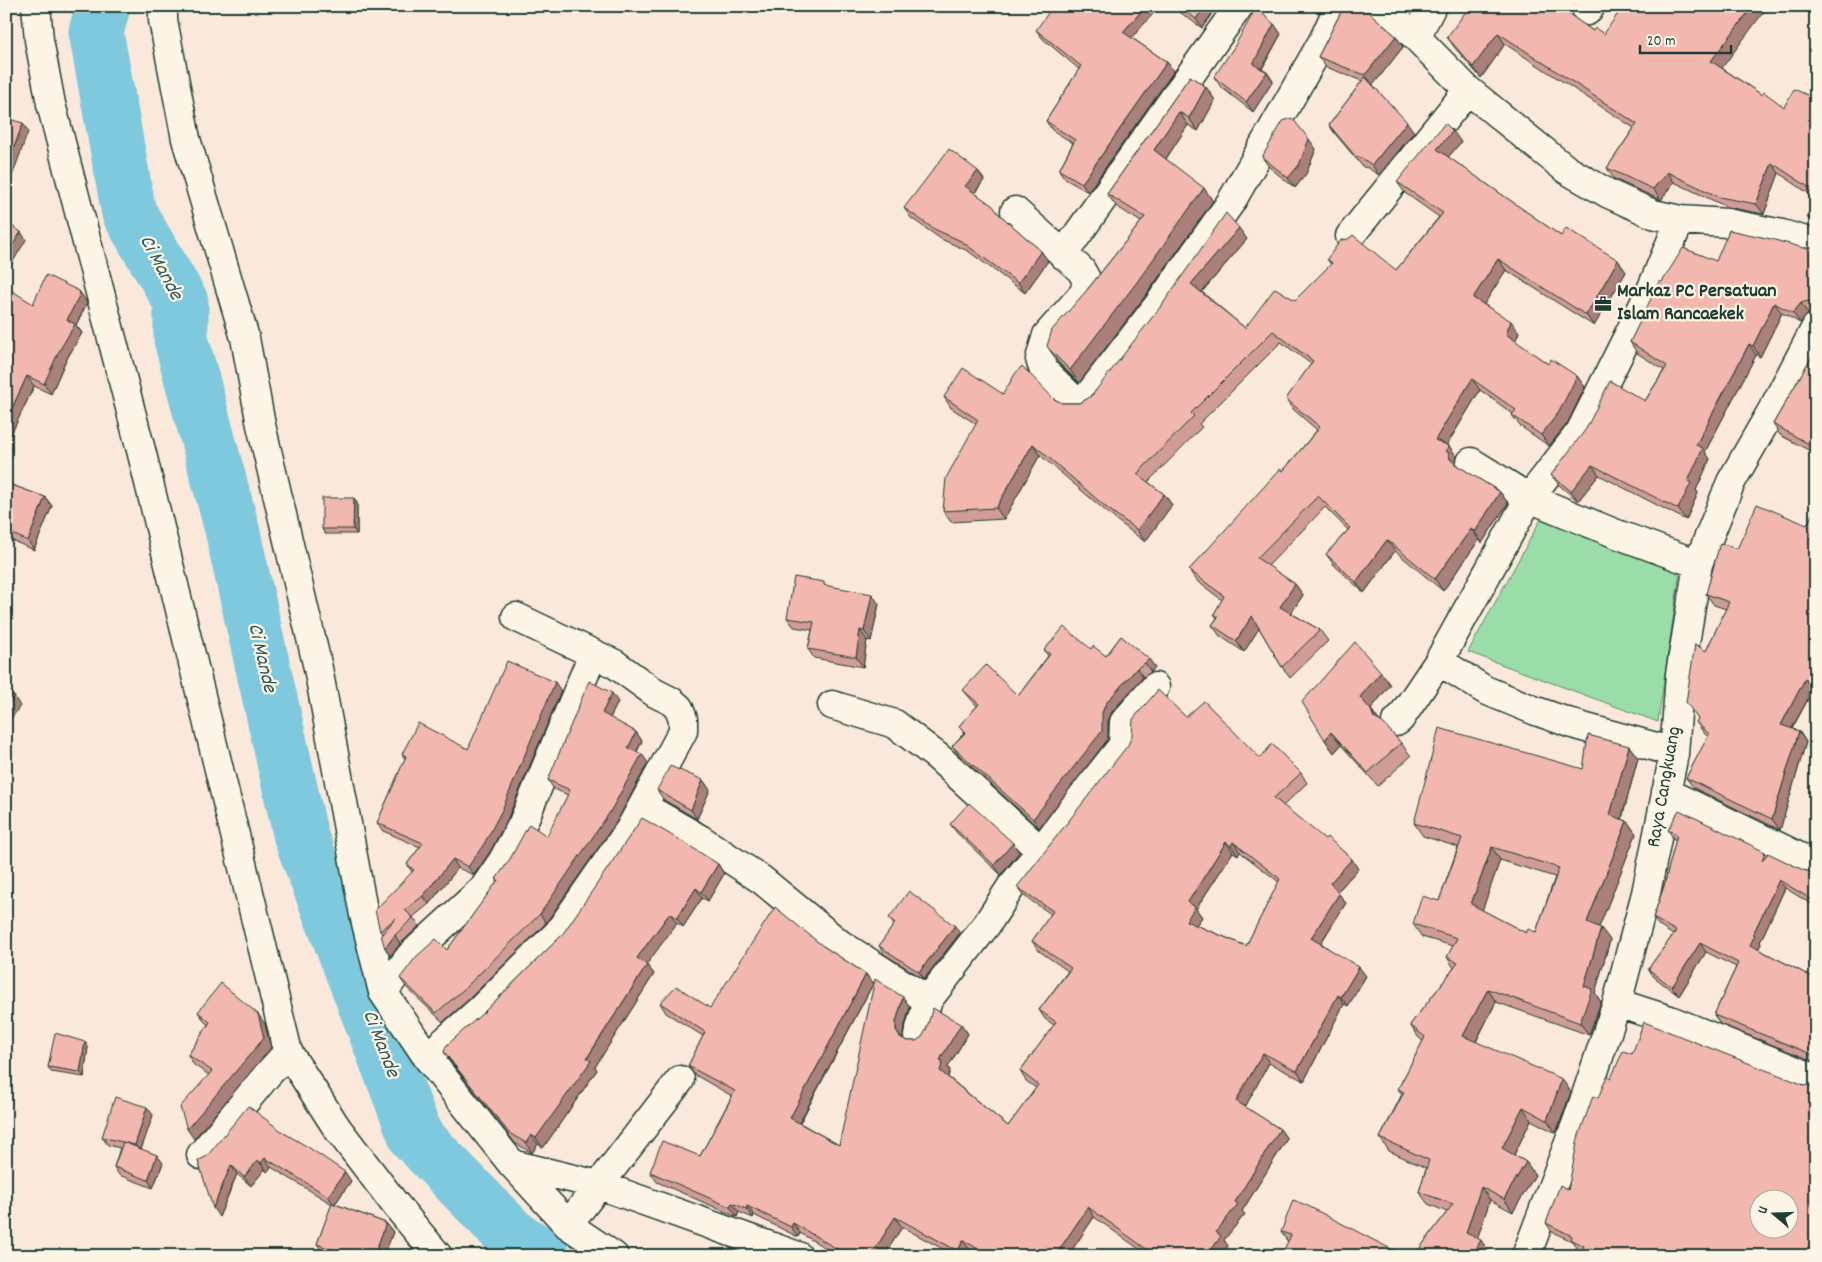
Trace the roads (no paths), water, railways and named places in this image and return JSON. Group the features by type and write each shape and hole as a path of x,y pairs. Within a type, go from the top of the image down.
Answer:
{"street":[{"path":"36,6 39,40 51,104 156,511 288,1052 337,1128 395,1204 438,1256"},
{"path":"163,6 163,20 186,139 245,338 261,424 318,668 364,915 383,992 427,1056 512,1164 568,1225 614,1256"},
{"path":"1063,255 1238,6"},
{"path":"1015,211 1081,270 1087,281 1084,293 1047,335 1040,359 1044,371 1073,399 1080,400 1088,396 1159,304 1231,202 1304,77 1323,42 1339,6"},
{"path":"1380,6 1416,38 1468,90 1567,170 1609,194 1653,214 1680,220 1727,223 1782,234 1816,244"},
{"path":"1416,38 1432,6"},
{"path":"1350,236 1468,90"},
{"path":"1396,722 1439,660 1529,498 1580,432 1651,290 1680,220"},
{"name":"Raya Cangkuang","path":"1526,1256 1578,1119 1618,1003 1646,893 1674,754 1680,674 1698,564 1731,482 1774,407 1816,327"},
{"path":"1471,462 1529,498 1614,534 1698,564"},
{"path":"427,1056 480,1010 558,933 630,829 683,731 683,719 679,708 615,664 516,617"},
{"path":"383,992 411,955 484,888 503,860 522,825 593,654"},
{"path":"1439,660 1485,690 1536,711 1579,726 1656,747 1674,754"},
{"path":"918,1036 928,1000 987,924 1011,887 1123,745 1124,722 1155,687"},
{"path":"832,704 896,724 938,758 1041,851"},
{"path":"1666,792 1816,865"},
{"path":"643,806 700,839 754,875 840,944 928,1000"},
{"path":"1618,1003 1670,1020 1816,1079"},
{"path":"201,1155 267,1074 288,1052"},
{"path":"568,1225 680,1080"},
{"path":"512,1164 599,1184 798,1256"}],"waterway":[{"name":"Ci Mande","path":"103,6 96,32 129,213 181,302 181,339 231,525 301,837 416,1137 511,1235 543,1256"}],"place":[{"name":"Markaz PC Persatuan Islam Rancaekek","path":"1603,304"}]}
